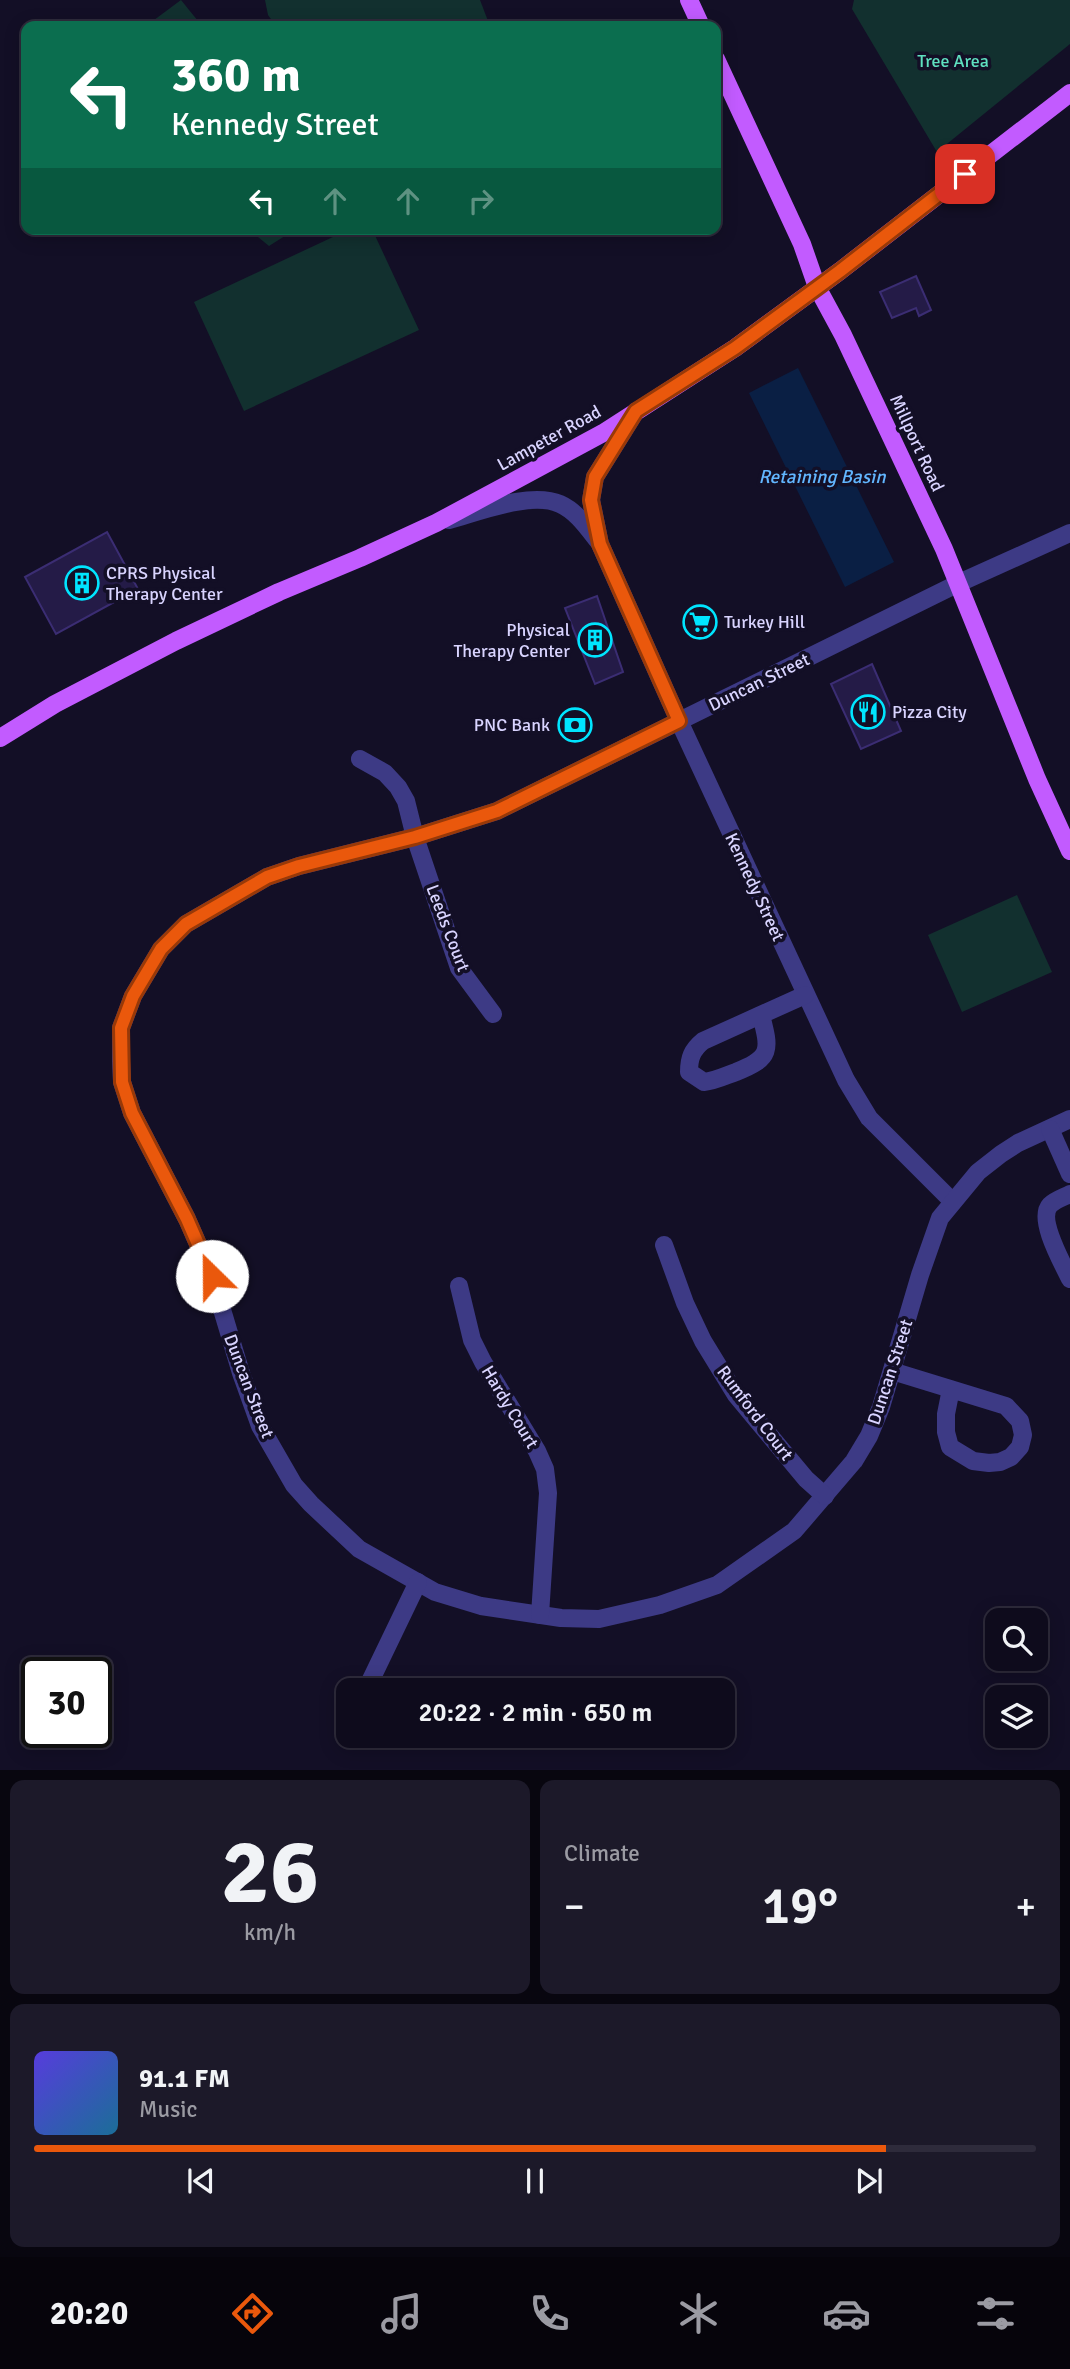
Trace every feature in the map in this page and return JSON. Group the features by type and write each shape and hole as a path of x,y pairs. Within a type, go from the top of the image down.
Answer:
{"main road":[{"path":"689,0 699,21"},
{"name":"Millport Road","path":"721,70 802,244 817,287 844,335 959,583 1037,779 1070,851"},
{"name":"Lampeter Road","path":"0,738 55,704 176,641 436,523 591,439 735,348 1070,93"}],"street":[{"name":"Kennedy Street","path":"636,411 595,477 591,500 600,544 846,1080 869,1118 953,1202"},
{"name":"Kennedy Street","path":"436,523 526,500 545,500 561,504 579,517 600,544"},
{"name":"Duncan Street","path":"1070,533 959,583 497,811 415,837 299,866 267,877 186,924 161,949 133,996 121,1028 122,1082 132,1113 187,1219 207,1265 240,1373 260,1426 294,1485 359,1549 435,1592 481,1606 561,1618 599,1619 660,1605 717,1585 794,1531 854,1461 869,1436 881,1407 929,1246 940,1218 978,1172 1001,1154 1018,1143 1070,1119"},
{"name":"Leeds Court","path":"360,759 385,773 406,801 415,837 459,968 493,1014"},
{"path":"761,1015 766,1037 764,1054 757,1064 714,1081 704,1082 689,1072 694,1048 703,1041 805,995"},
{"path":"1050,1129 1070,1174"},
{"path":"1070,1194 1050,1205 1046,1212 1046,1225 1070,1279"},
{"name":"Rumford Court","path":"664,1245 685,1303 703,1341 736,1395 806,1479 825,1496"},
{"name":"Hardy Court","path":"459,1286 472,1340 545,1469 548,1493 540,1615"},
{"path":"892,1371 951,1389 1006,1406 1020,1421 1023,1435 1020,1447 1011,1457 1000,1462 973,1461 950,1447 946,1432 946,1414 951,1389"},
{"path":"372,1678 418,1582"}],"green space":[{"path":"181,0 198,21 153,21"},
{"path":"265,0 480,0 488,21 272,21 268,15"},
{"name":"Tree Area","path":"854,0 1070,0 1070,44 937,152 852,9"},
{"path":"255,235 286,235 269,246"},
{"path":"337,235 375,235 419,330 244,411 194,302"},
{"path":"1017,895 1052,972 962,1012 928,935"}],"water":[{"name":"Retaining Basin","path":"798,368 894,562 845,587 749,393"}],"building":[{"path":"916,276 931,310 919,316 916,308 892,318 880,292"},
{"name":"CPRS Physical Therapy Center","path":"107,532 138,589 56,634 25,577"},
{"name":"Physical Therapy Center","path":"597,596 623,672 595,684 565,608"},
{"name":"Pizza City","path":"872,664 901,731 861,749 831,684"}],"place":[{"name":"CPRS Physical Therapy Center","path":"82,583"},
{"name":"Turkey Hill","path":"700,622"},
{"name":"Physical Therapy Center","path":"595,640"},
{"name":"Pizza City","path":"868,712"},
{"name":"PNC Bank","path":"575,725"}],"route":[{"path":"212,1276 187,1219 132,1113 122,1082 121,1028 133,996 161,949 186,924 267,877 299,866 415,837 497,811 679,721 600,544 591,500 595,477 636,411 735,348 965,174"}]}
